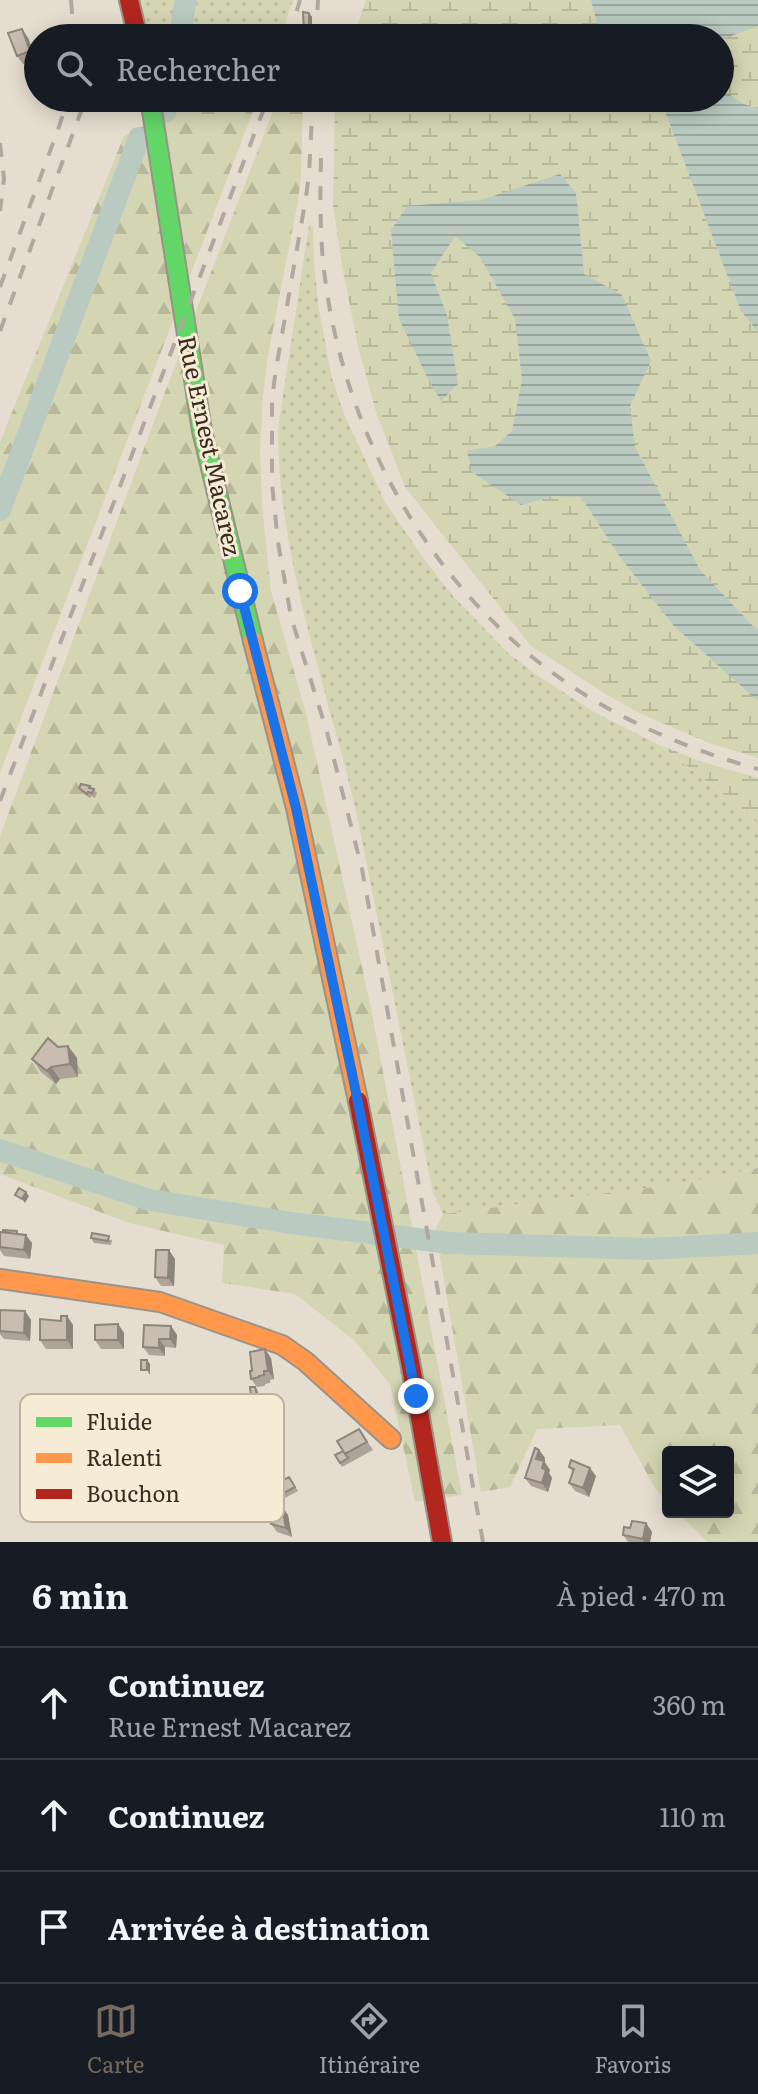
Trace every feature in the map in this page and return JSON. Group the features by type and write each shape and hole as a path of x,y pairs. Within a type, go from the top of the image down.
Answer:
{"main road":[{"path":"129,0 135,24"},
{"name":"Rue Ernest Macarez","path":"152,112 202,431 296,808 393,1276 442,1542"},
{"path":"0,1279 160,1302 277,1343 305,1361 391,1439"}],"green space":[{"path":"139,0 293,0 285,24 145,24"},
{"path":"366,0 758,0 758,758 709,743 641,714 531,646 405,487 376,412 358,346 333,206 335,112 734,112 734,24 358,24"},
{"path":"171,112 253,112 0,773 0,442 124,136"},
{"path":"273,112 303,112 298,201 263,396 260,450 262,505 271,591 306,713 371,1008 462,1495 415,1502 390,1384 355,1341 295,1294 222,1283 224,1245 129,1223 0,1174 0,836"},
{"path":"309,225 313,226 319,310 332,378 344,414 385,502 427,563 454,597 508,653 594,712 659,745 758,821 758,1168 677,1184 443,1214 433,1193 357,816 307,624 286,525 278,428"},
{"path":"660,745 758,778 758,821"},
{"path":"758,1168 758,1542 707,1542 684,1518 734,1518 734,1446 662,1446 662,1496 620,1425 537,1429 510,1487 481,1492 435,1230 443,1214 677,1184"}],"shaded area":[{"path":"591,0 758,0 758,26 734,35 734,24 597,24"},
{"path":"734,97 758,108 758,332 741,311 665,112 734,112"},
{"path":"560,174 576,193 584,274 622,295 651,361 630,406 635,447 700,570 758,629 758,701 674,626 620,557 581,497 553,496 521,505 472,472 467,451 495,446 512,431 522,379 515,319 480,257 455,236 431,273 447,315 458,384 441,401 399,319 391,230 407,206 481,200"}],"building":[{"path":"303,12 309,13 309,24 304,24"},
{"path":"22,29 24,53 17,56 8,33"},
{"path":"81,784 94,789 92,793 87,794 79,788"},
{"path":"48,1038 58,1047 68,1046 70,1064 51,1067 47,1071 32,1059"},
{"path":"19,1188 26,1192 22,1199 15,1195"},
{"path":"0,1232 26,1235 24,1250 0,1247"},
{"path":"92,1233 109,1236 108,1241 91,1238"},
{"path":"156,1250 169,1250 168,1278 155,1277"},
{"path":"0,1310 25,1311 24,1333 0,1331"},
{"path":"61,1316 67,1316 67,1340 40,1340 40,1319 61,1321"},
{"path":"118,1324 118,1340 95,1340 95,1325"},
{"path":"144,1325 171,1326 170,1339 159,1339 159,1348 143,1347"},
{"path":"265,1349 268,1371 251,1379 250,1352"},
{"path":"141,1360 147,1360 147,1370 141,1370"},
{"path":"359,1429 367,1442 345,1454 337,1441"},
{"path":"535,1448 539,1450 536,1459 544,1461 542,1468 546,1470 542,1483 525,1478"},
{"path":"343,1451 348,1458 340,1463 335,1455"},
{"path":"571,1460 590,1468 583,1488 569,1483 574,1469 569,1467"},
{"path":"289,1477 295,1487 284,1493 284,1480"},
{"path":"284,1517 286,1528 271,1524 284,1522"},
{"path":"632,1521 646,1523 643,1539 623,1535 624,1527 630,1528"}],"waterway":[{"path":"182,24 186,0"},
{"path":"0,510 139,138"},
{"path":"0,1150 150,1200 291,1223 449,1243 649,1249 758,1243"}],"railway":[{"path":"71,0 73,24"},
{"path":"293,24 300,0"},
{"path":"317,24 318,0"},
{"path":"0,287 64,112"},
{"path":"0,331 81,112"},
{"path":"0,801 263,112"},
{"path":"312,112 306,197 272,399 272,484 278,542 291,617 327,732 362,869 483,1542"},
{"path":"0,143 4,179 0,211"},
{"path":"321,158 323,261 334,328 352,394 377,457 410,516 449,572 494,623 545,667 602,705 678,742 758,769"}],"traffic: fast":[{"path":"152,112 202,431 253,641"}],"traffic: slow":[{"path":"253,641 296,808 358,1101"},
{"path":"0,1279 160,1302 282,1345 305,1361 391,1439"}],"traffic: jam":[{"path":"129,0 135,24"},
{"path":"358,1101 442,1542"}],"route":[{"path":"240,591 296,808 416,1396"}]}
